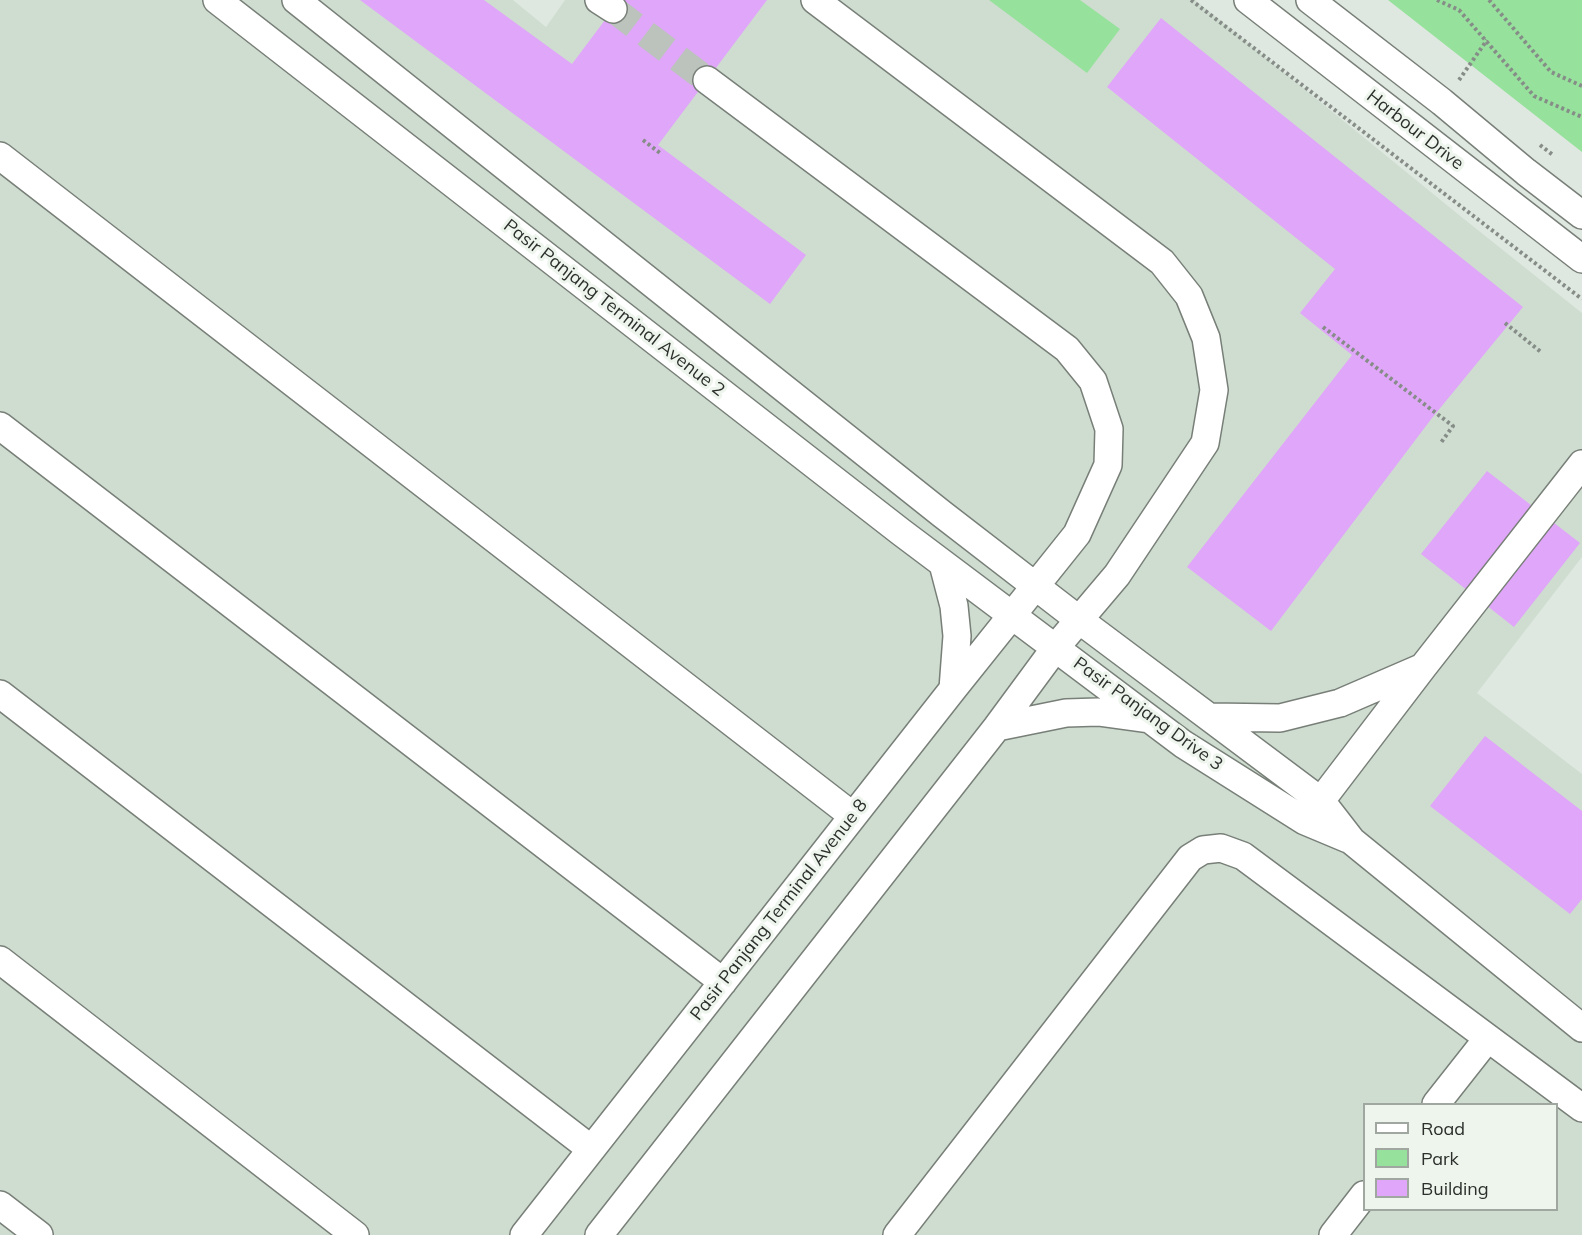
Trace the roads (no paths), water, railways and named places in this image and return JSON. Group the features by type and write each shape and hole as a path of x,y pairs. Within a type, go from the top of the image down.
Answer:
{"street":[{"name":"Pasir Panjang Terminal Avenue 2","path":"217,0 1011,615"},
{"path":"296,0 933,507 1035,585"},
{"path":"599,1235 997,727 1056,647 1117,575 1205,443 1214,390 1206,338 1189,296 1162,262 815,0"},
{"name":"Harbour Drive","path":"1248,0 1582,259"},
{"name":"Harbour Drive","path":"1310,0 1442,102 1582,215"},
{"name":"Pasir Panjang Terminal Avenue 8","path":"524,1235 953,688 1077,534 1108,465 1109,429 1093,381 1067,349 707,80"},
{"path":"0,156 853,816"},
{"path":"1503,198 1526,172"},
{"path":"0,426 723,982"},
{"path":"1313,811 1582,465"},
{"path":"943,564 954,606 957,636 953,688"},
{"name":"Pasir Panjang Drive 3","path":"1035,585 1210,717 1313,811 1582,1028"},
{"name":"Pasir Panjang Drive 3","path":"1011,615 1184,744 1313,811"},
{"path":"1210,717 1280,718 1340,703 1423,667"},
{"path":"0,694 591,1149"},
{"path":"997,727 1066,712 1098,712 1150,719"},
{"path":"897,1235 1190,858 1203,850 1221,848 1243,856 1582,1108"},
{"path":"0,960 355,1235"},
{"path":"1437,1103 1488,1038"},
{"path":"1333,1235 1363,1198"},
{"path":"0,1205 39,1235"}],"tunnel":[{"path":"613,9 707,80"}]}
